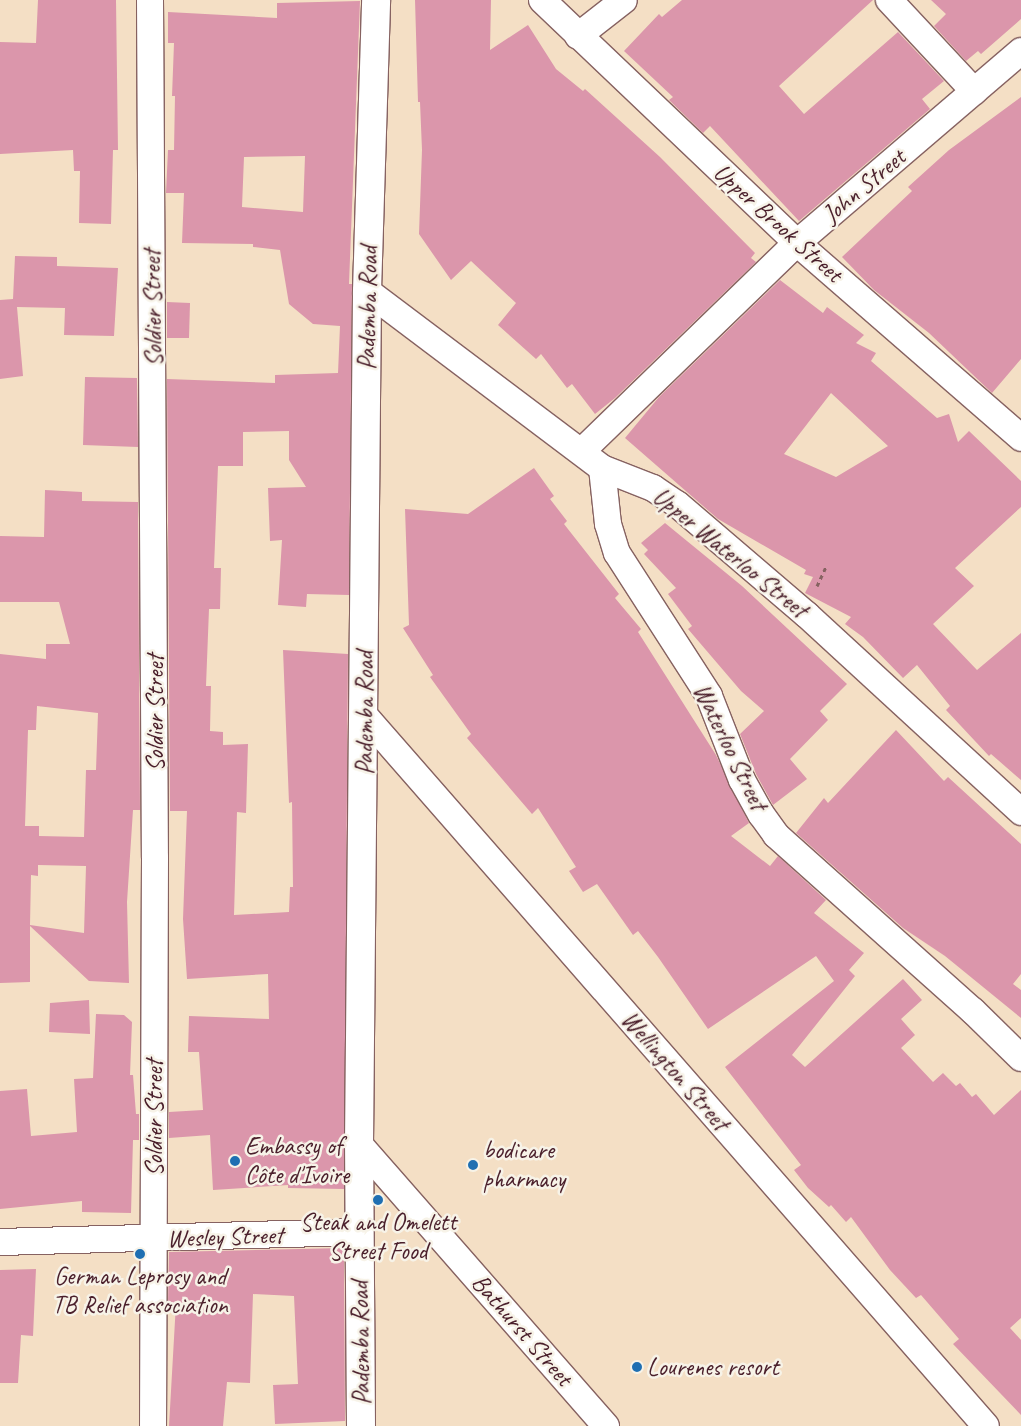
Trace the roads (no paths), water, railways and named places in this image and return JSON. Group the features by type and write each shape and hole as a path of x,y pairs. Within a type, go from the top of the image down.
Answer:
{"main road":[{"name":"Pademba Road","path":"361,1426 360,1144 367,291 376,0"}],"street":[{"name":"Soldier Street","path":"150,0 155,848 153,1426"},
{"name":"Upper Brook Street","path":"542,0 796,243 1016,423"},
{"path":"578,36 624,0"},
{"path":"889,0 974,91"},
{"name":"John Street","path":"582,451 796,243 1021,51"},
{"name":"Upper Waterloo Street","path":"367,291 582,451 602,468 653,488 677,504 807,615 1021,812"},
{"name":"Waterloo Street","path":"602,468 608,524 617,554 709,696 742,780 761,814 776,835 973,1010 1021,1058"},
{"name":"Wellington Street","path":"365,716 986,1426"},
{"name":"Bathurst Street","path":"360,1144 606,1426"},
{"name":"Wesley Street","path":"0,1242 153,1240 360,1232"}],"place":[{"name":"Embassy of Côte d'Ivoire","path":"235,1161"},
{"name":"bodicare pharmacy","path":"473,1165"},
{"name":"Steak and Omelett Street Food","path":"378,1200"},
{"name":"German Leprosy and TB Relief association","path":"140,1254"},
{"name":"Lourenes resort","path":"637,1367"}]}
